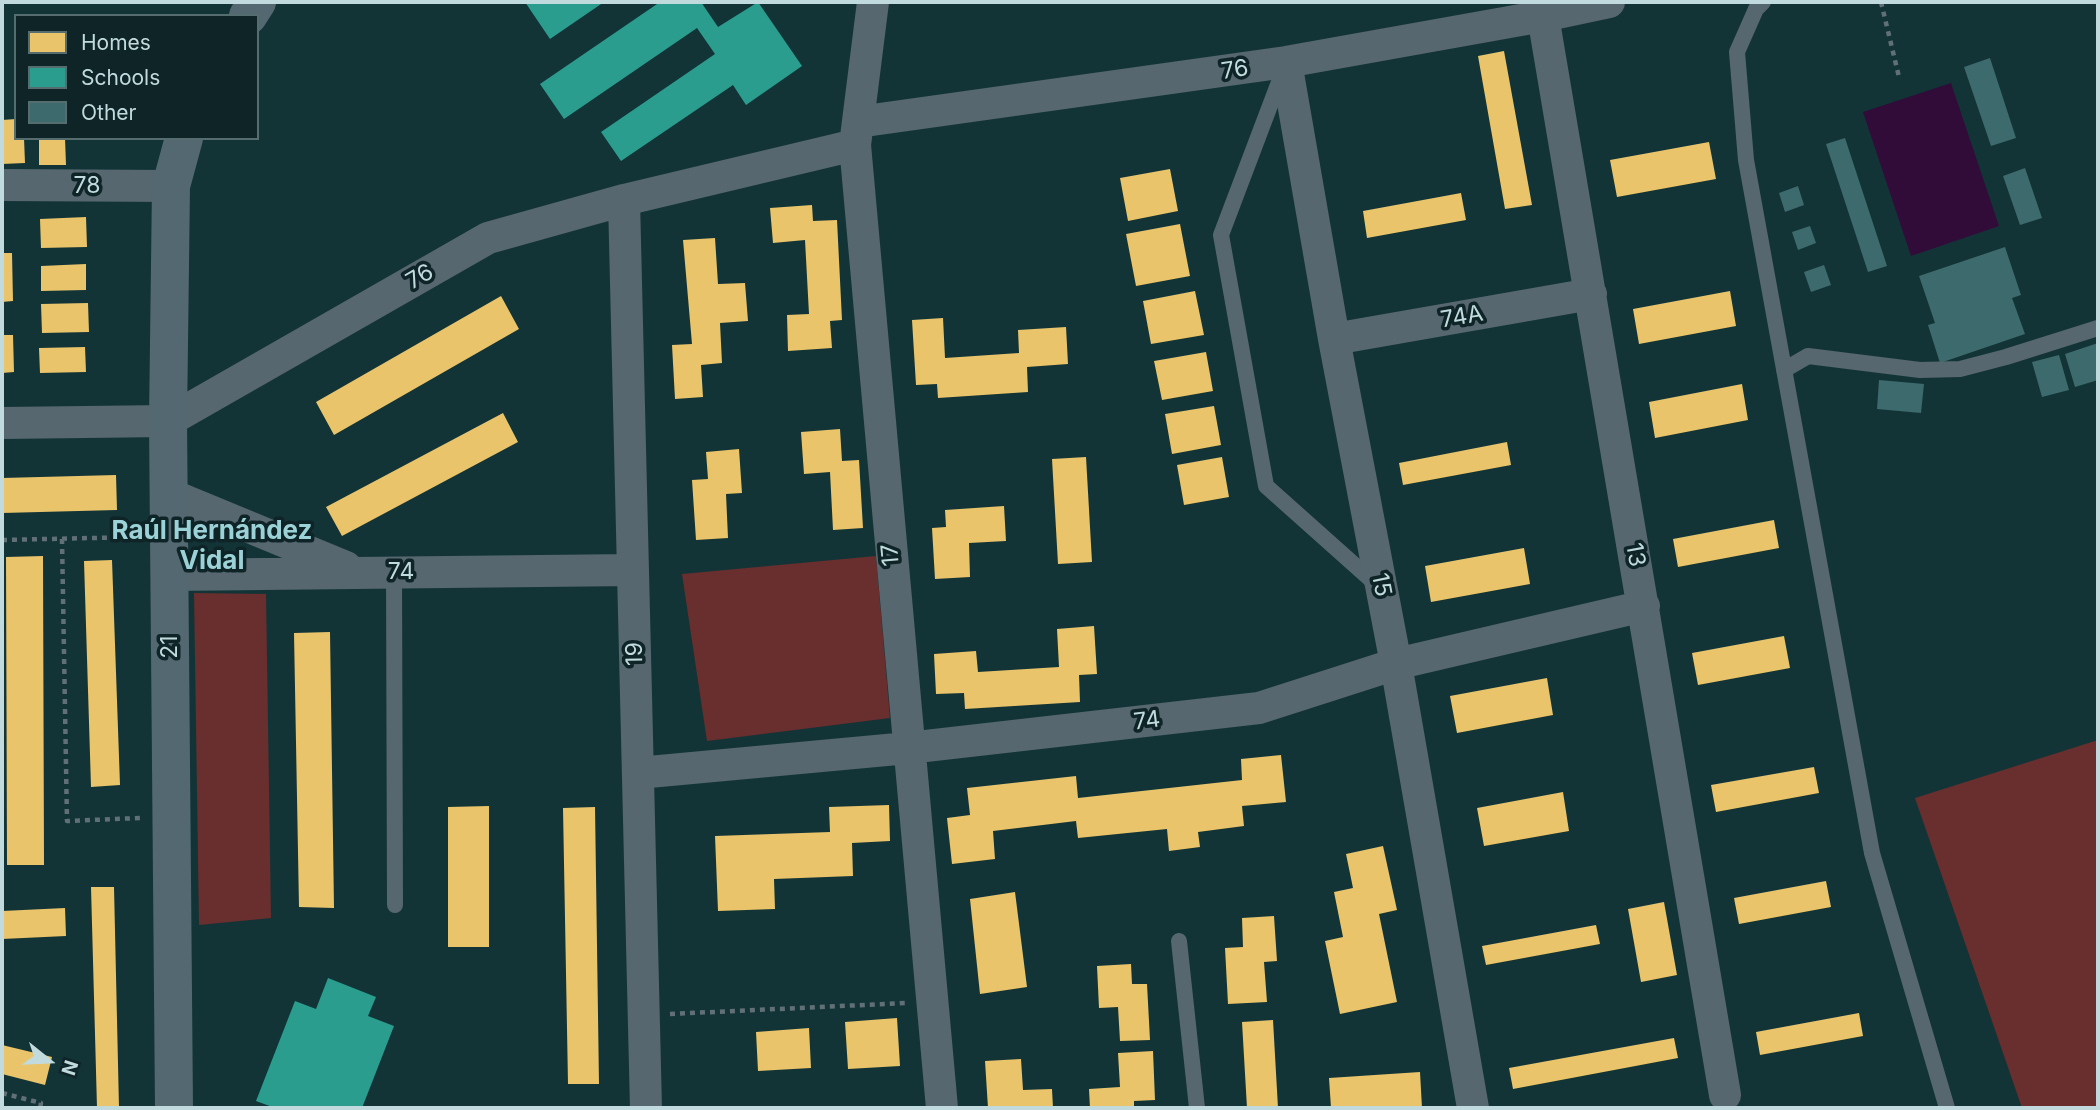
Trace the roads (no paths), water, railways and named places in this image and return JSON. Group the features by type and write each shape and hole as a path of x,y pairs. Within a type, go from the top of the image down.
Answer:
{"street":[{"name":"17","path":"873,2 857,134 908,748 942,1108"},
{"name":"76","path":"2,423 168,421 488,238 857,134 1286,62 1609,2"},
{"name":"13","path":"1543,16 1725,1095"},
{"name":"15","path":"1286,62 1334,340 1396,664 1473,1108"},
{"name":"21","path":"174,1108 168,421 171,186 183,140"},
{"name":"78","path":"2,185 171,186"},
{"name":"19","path":"625,200 646,1108"},
{"name":"74A","path":"1334,340 1591,294"},
{"path":"169,494 360,573"},
{"name":"74","path":"170,575 633,570"},
{"name":"74","path":"638,773 908,748 1259,708 1396,664 1644,606"}],"lane":[{"path":"1763,2 1756,9 1737,52 1746,160 1872,853 1947,1108"},
{"path":"1286,62 1221,235 1266,486 1382,589"},
{"path":"1784,370 1808,356 1920,370 1960,369 2098,328"},
{"path":"394,572 396,905"},
{"path":"1179,940 1198,1108"}],"district":[{"name":"Raúl Hernández Vidal","path":"212,546"}]}
